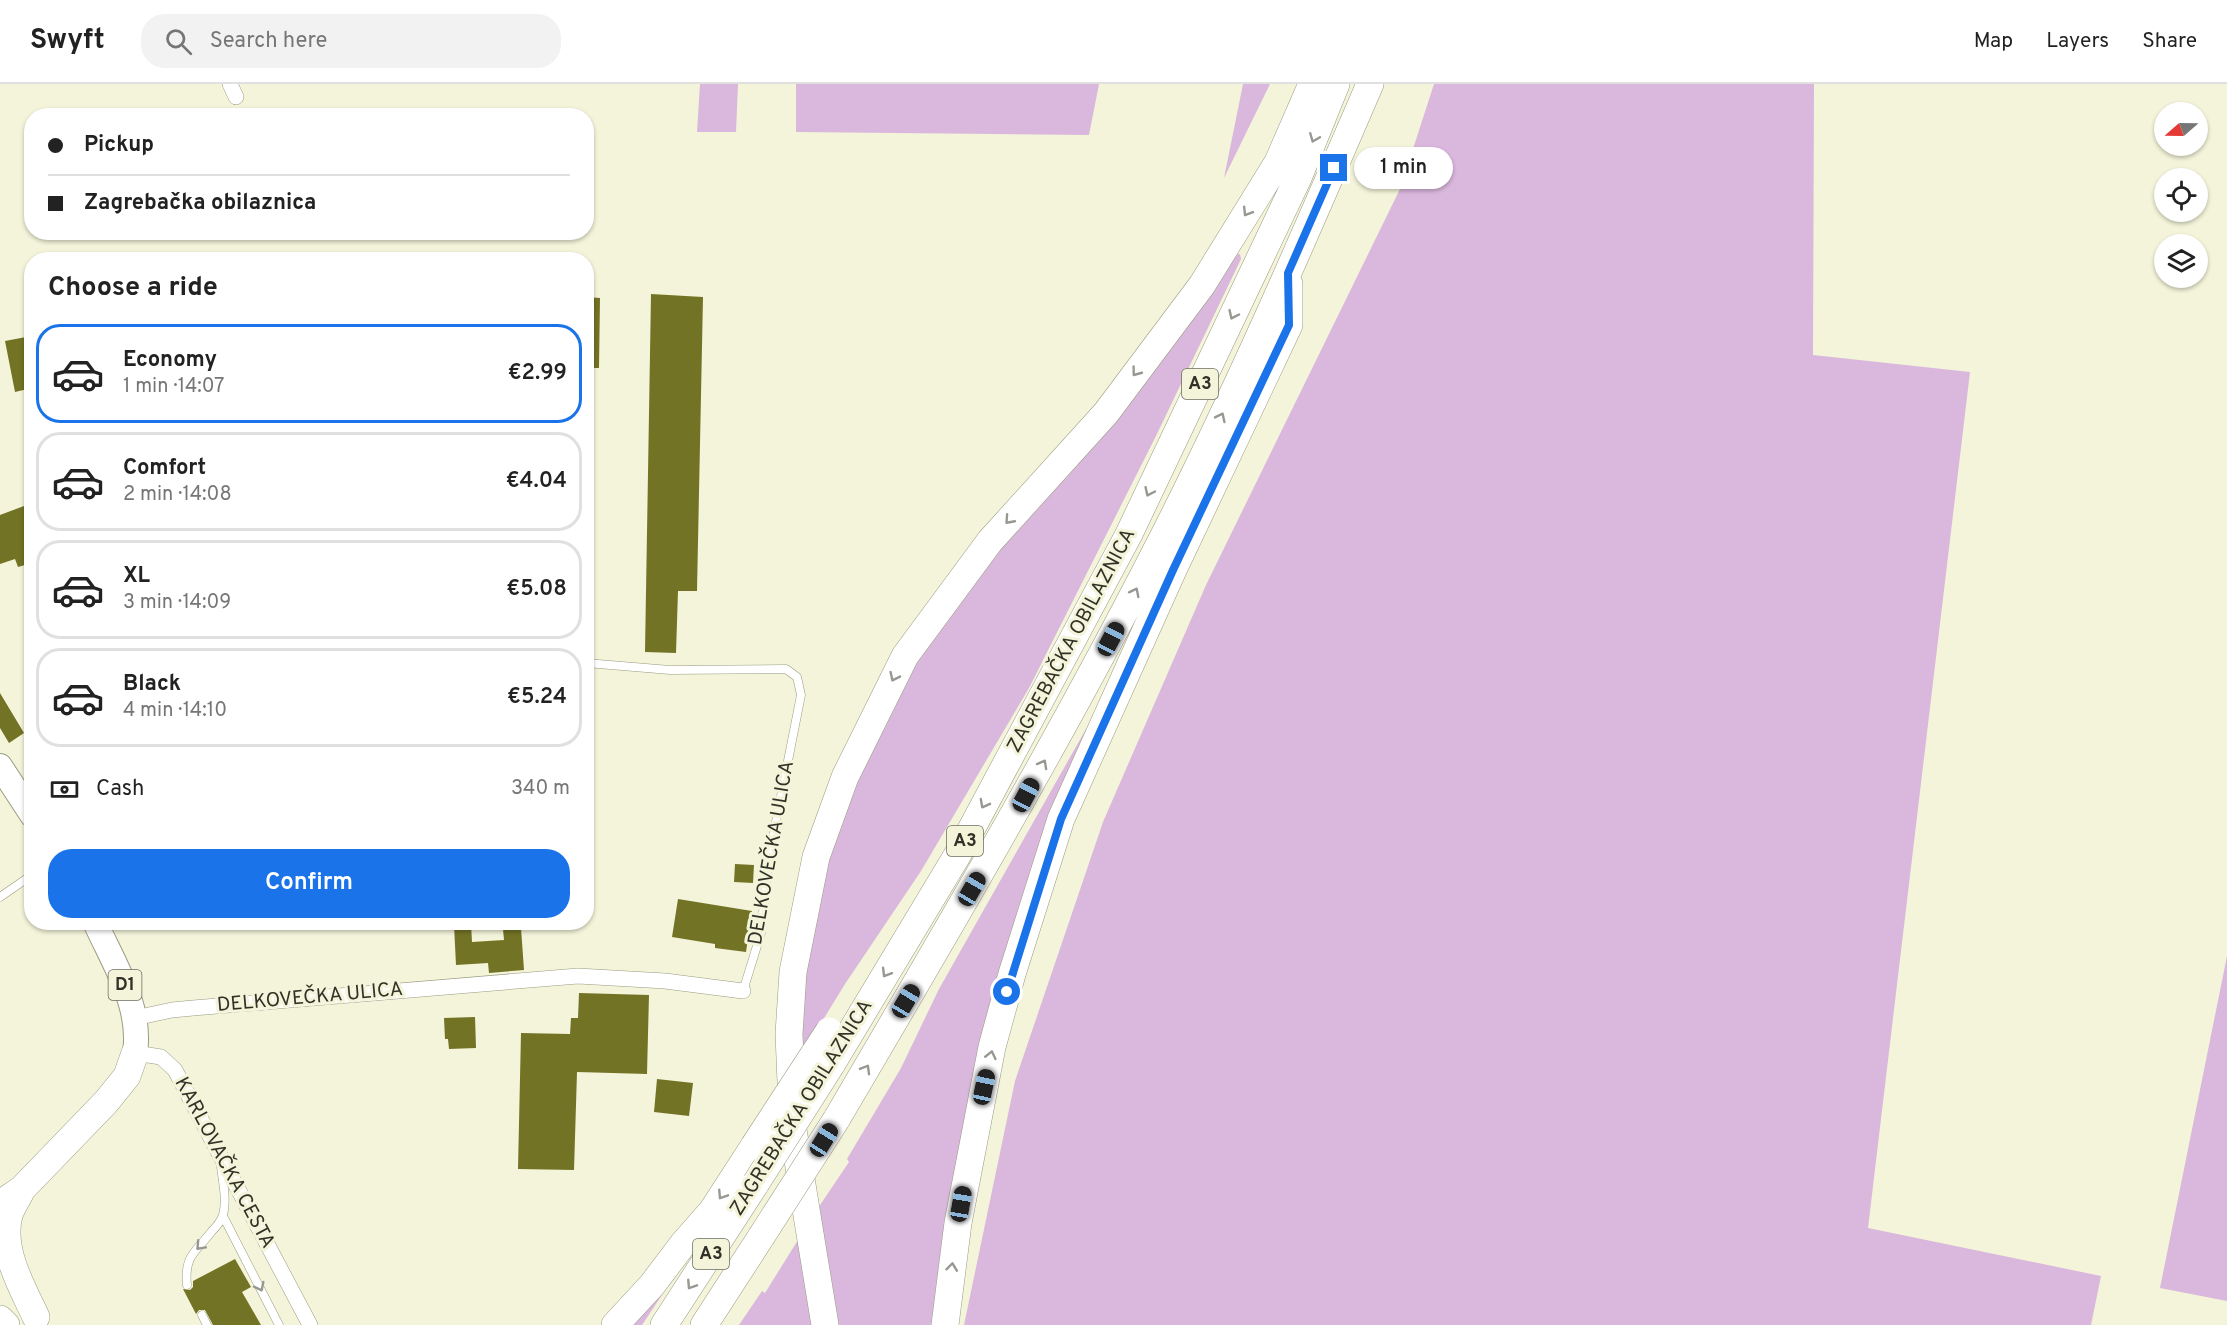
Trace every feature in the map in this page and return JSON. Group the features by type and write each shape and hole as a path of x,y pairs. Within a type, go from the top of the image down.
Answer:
{"highway":[{"path":"825,1325 793,1130 789,1034 793,972 816,857 845,777 905,656 990,541 1106,413 1202,285 1278,162 1312,84"},
{"name":"ZAGREBAČKA OBILAZNICA","path":"664,1325 831,1065 958,854 1129,534 1298,178 1336,84"},
{"name":"ZAGREBAČKA OBILAZNICA","path":"704,1325 836,1120 1010,823 1120,621 1273,309 1370,84"},
{"path":"945,1325 957,1223 992,1047 1012,974 1061,819 1173,570 1289,325 1288,273"},
{"path":"615,1325 652,1285 712,1211 829,1030 870,999"},
{"path":"0,1204 22,1190 122,1084 135,1053"},
{"path":"22,1190 9,1214 5,1232 6,1247 15,1272 40,1321"},
{"path":"722,1325 759,1266 762,1237"},
{"path":"0,1281 40,1321"},
{"path":"0,1319 6,1325"}],"main road":[{"path":"0,766 24,803"},
{"name":"D1","path":"99,930 127,991 135,1018 137,1040 135,1053"}],"street":[{"name":"DELKOVEČKA ULICA","path":"135,1018 193,1008 578,976 665,981 743,991"},
{"name":"KARLOVAČKA CESTA","path":"135,1053 156,1055 171,1064 310,1325"}],"lane":[{"name":"DELKOVEČKA ULICA","path":"594,664 670,670 786,669 797,677 801,695 768,862 760,933 743,991"},
{"path":"0,897 24,880"},
{"path":"218,1154 224,1188 223,1216 279,1325"},
{"path":"187,1285 186,1270 190,1256 204,1242 223,1216"},
{"path":"202,1315 207,1325"}],"shaded area":[{"path":"700,84 738,84 736,132 697,132"},
{"path":"796,84 1099,84 1089,135 796,132"},
{"path":"1243,84 1270,84 1224,178"},
{"path":"1434,84 1814,84 1813,355 1970,372 1868,1228 2101,1276 2091,1325 964,1325 1015,1081 1103,822 1206,585 1400,189"},
{"path":"1238,254 1241,259 1155,438 1029,688 921,871 845,984 802,1054 804,986 828,858 876,734 935,631"},
{"path":"1086,729 1088,731 1057,807 935,1325 834,1325 814,1214 849,1162 847,1159 901,1068 939,989"},
{"path":"2227,956 2227,1301 2160,1288"},
{"path":"798,1240 814,1325 739,1325 762,1291 765,1293"},
{"path":"674,1277 642,1325 625,1325"}],"building":[{"path":"651,294 703,297 697,591 678,591 676,653 645,652"},
{"path":"594,298 600,298 599,368 594,368"},
{"path":"24,337 24,390 15,392 5,341"},
{"path":"24,506 24,565 18,567 15,559 0,564 0,515"},
{"path":"0,693 24,733 9,743 0,728"},
{"path":"735,864 754,865 753,883 734,882"},
{"path":"678,899 752,911 746,952 715,948 715,944 672,937"},
{"path":"454,930 471,930 472,942 504,940 503,930 521,930 524,970 489,973 488,963 456,965"},
{"path":"579,993 649,995 647,1074 577,1072 574,1170 518,1169 521,1033 570,1034 571,1018 578,1018"},
{"path":"475,1017 476,1048 449,1049 448,1039 445,1039 444,1018"},
{"path":"657,1079 693,1083 689,1116 654,1112"},
{"path":"235,1259 251,1287 242,1292 261,1325 213,1325 205,1310 199,1310 196,1314 183,1289 190,1290 193,1287 193,1281"}],"route":[{"path":"1007,992 1061,819 1173,570 1289,325 1288,273 1334,168"}]}
